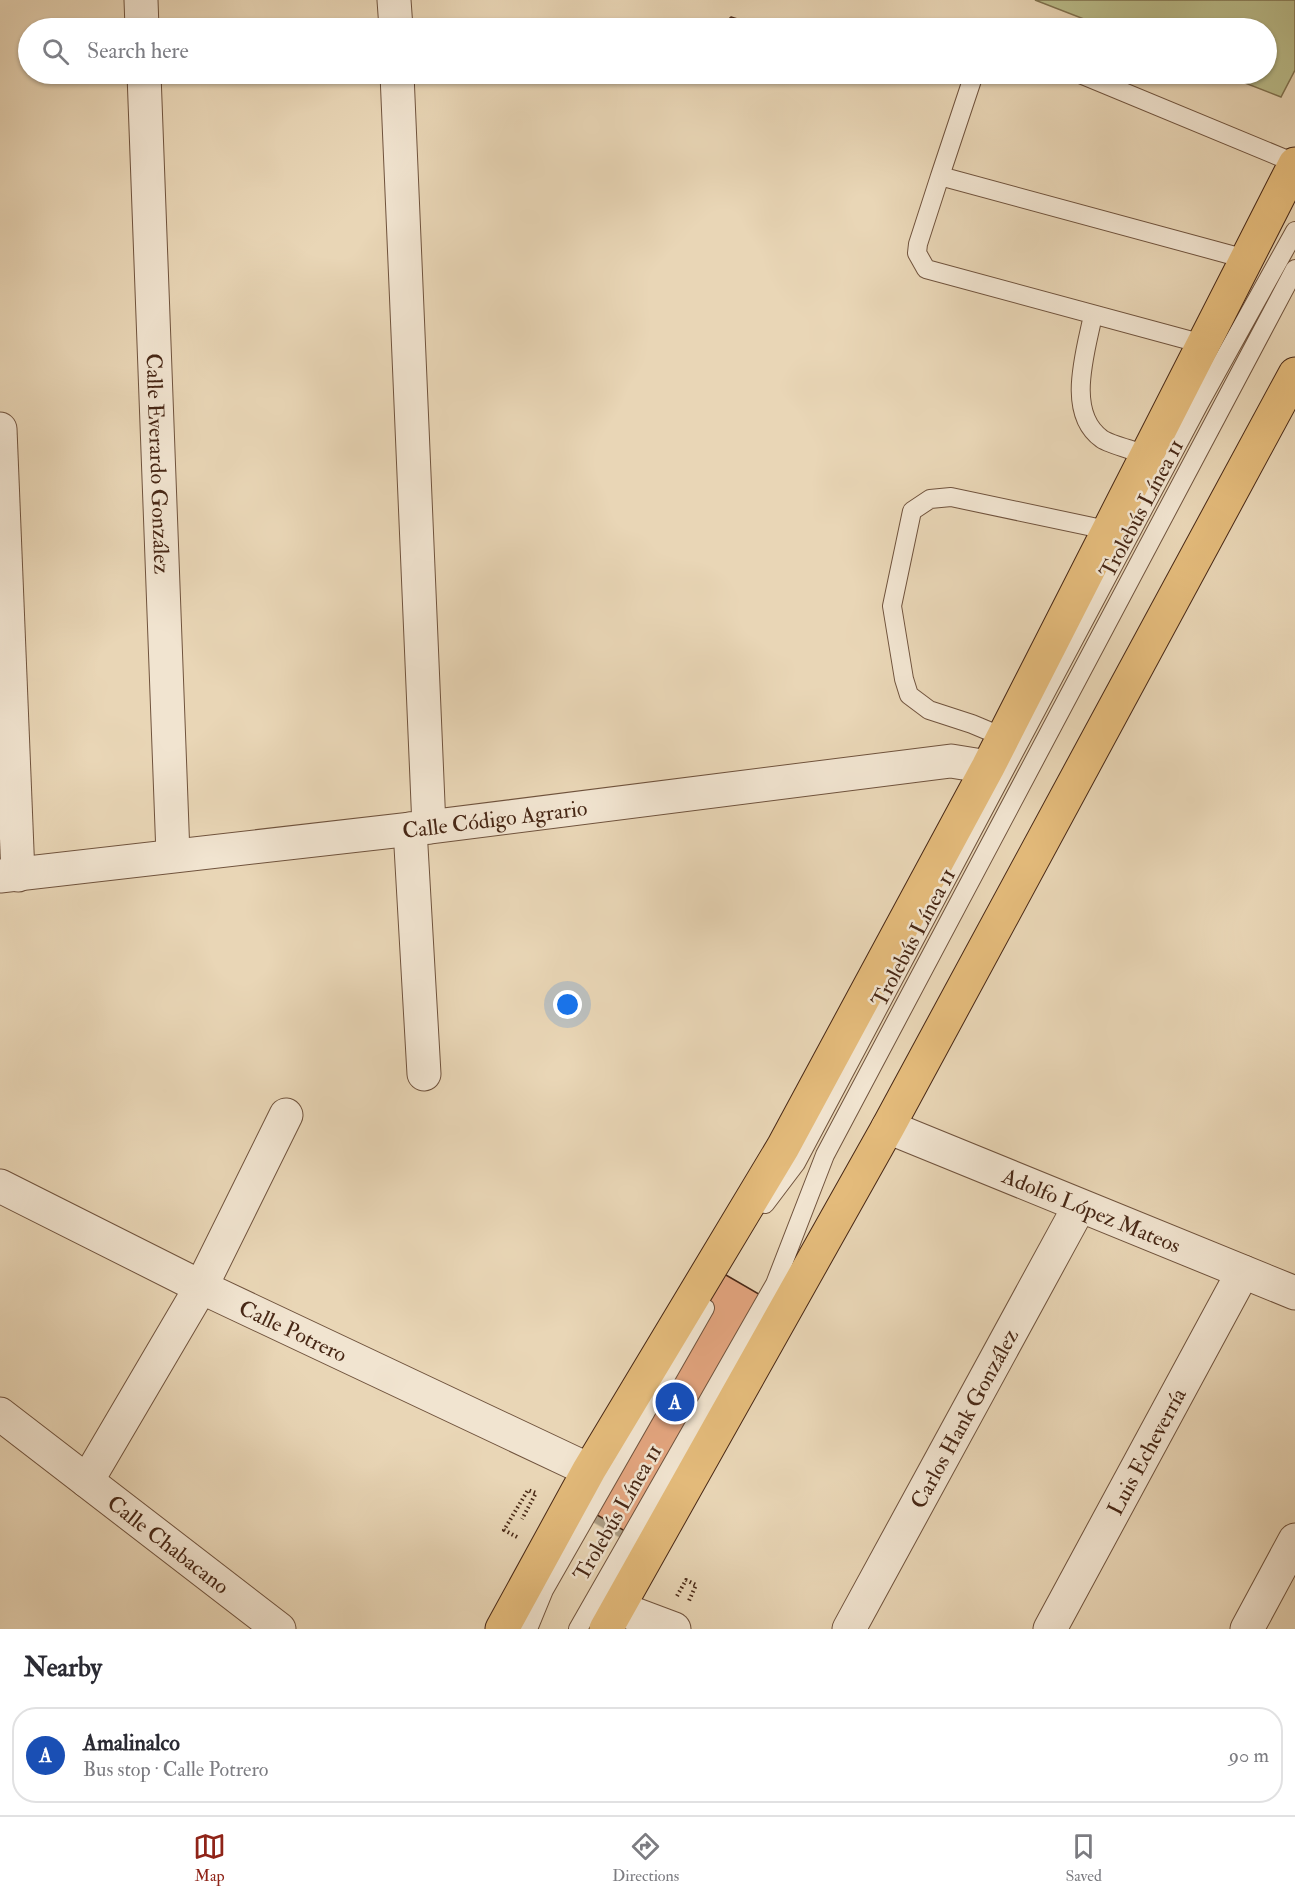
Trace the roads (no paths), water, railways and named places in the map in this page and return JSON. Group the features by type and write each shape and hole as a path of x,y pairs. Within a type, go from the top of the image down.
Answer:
{"main road":[{"path":"502,1629 589,1470 783,1147 988,767 1295,163"},
{"path":"612,1618 888,1127 1295,374"}],"street":[{"path":"141,0 142,18"},
{"path":"394,0 395,18"},
{"name":"Calle Everardo González","path":"144,84 173,855"},
{"path":"397,84 420,828 424,1074"},
{"path":"0,429 9,876"},
{"name":"Calle Código Agrario","path":"9,876 173,855 420,828 951,761 988,767"},
{"name":"Calle Chabacano","path":"87,1481 201,1287 286,1114"},
{"name":"Adolfo López Mateos","path":"888,1127 1079,1207 1295,1293"},
{"name":"Calle Potrero","path":"0,1186 201,1287 589,1470"},
{"name":"Carlos Hank González","path":"849,1629 1079,1207"},
{"name":"Luis Echeverría","path":"1050,1629 1243,1272"},
{"name":"Calle Chabacano","path":"0,1414 279,1629"},
{"path":"1247,1629 1295,1540"},
{"path":"612,1618 677,1614"}],"lane":[{"path":"971,84 918,244 917,253 926,269 1203,344"},
{"path":"1104,84 1295,163"},
{"path":"940,176 1246,259"},
{"path":"528,1629 544,1590 761,1210 796,1163 1199,404 1295,231"},
{"name":"Trolebús Línea 11","path":"578,1629 775,1284 825,1155 1295,269"},
{"path":"1093,315 1081,392 1087,423 1103,440 1146,455"},
{"path":"1003,737 929,710 909,695 904,679 892,606 912,511 930,499 951,497 1107,530"}],"place":[{"name":"Amalinalco","path":"675,1402"}]}
